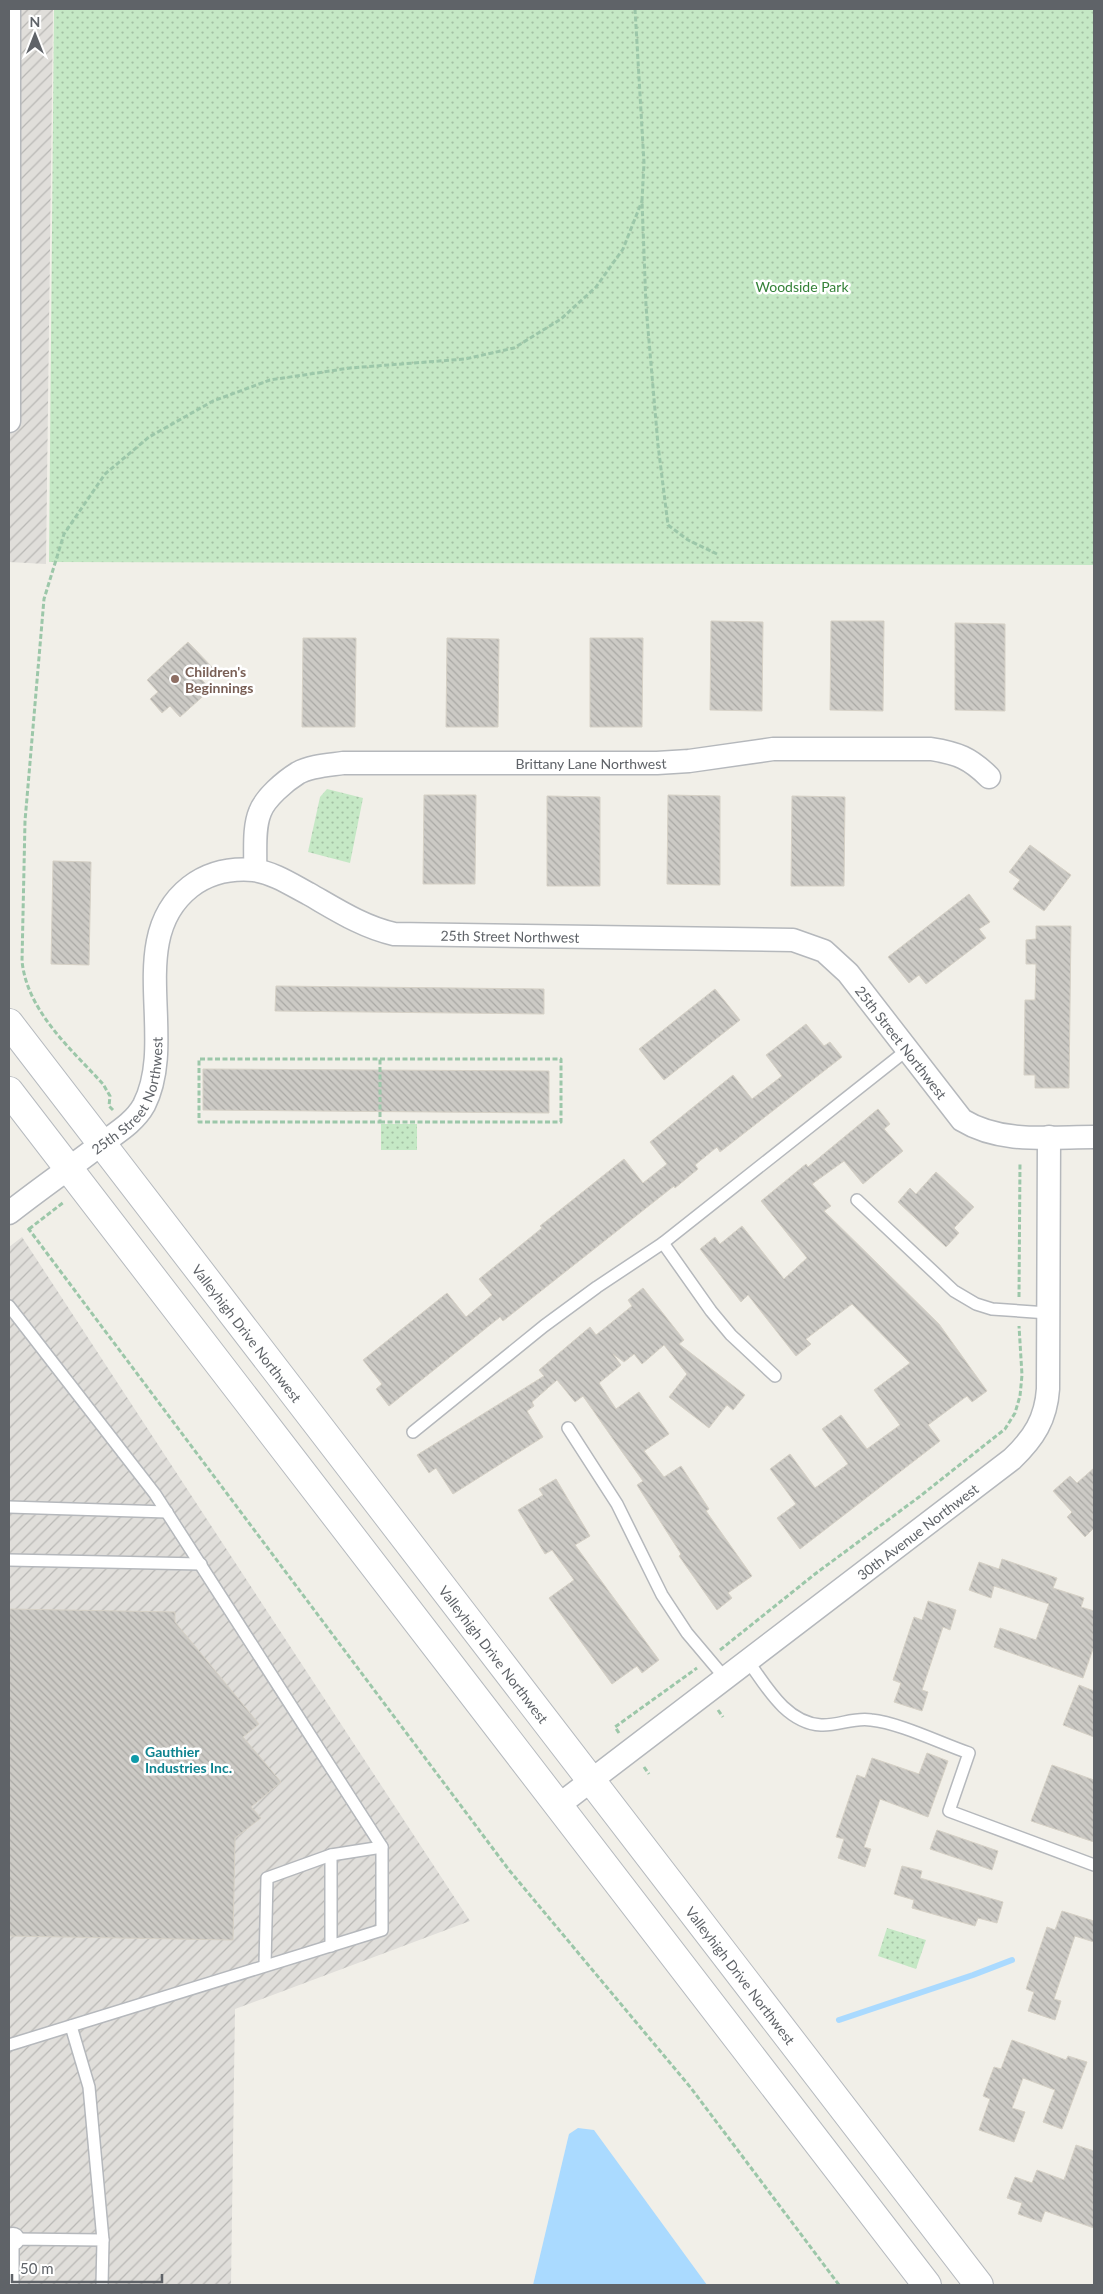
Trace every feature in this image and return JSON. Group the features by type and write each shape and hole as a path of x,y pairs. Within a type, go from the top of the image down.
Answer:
{"main road":[{"name":"Valleyhigh Drive Northwest","path":"9,1023 979,2285"},
{"path":"9,1091 927,2285"}],"street":[{"path":"9,9 9,421"},
{"name":"Brittany Lane Northwest","path":"255,870 256,832 260,812 272,795 298,773 315,767 343,763 657,763 689,761 773,749 931,749 956,753 976,764 989,777"},
{"name":"25th Street Northwest","path":"11,1211 102,1144 134,1118 143,1107 150,1090 156,1059 157,945 165,916 183,893 210,875 224,871 255,870 284,880 358,922 394,934 793,940 824,951 837,961 949,1106 962,1120 976,1129 1007,1136 1094,1137"},
{"name":"30th Avenue Northwest","path":"559,1805 1026,1446 1040,1425 1047,1403 1049,1137"}],"lane":[{"path":"413,1432 544,1326 597,1287 663,1243 907,1050"},
{"path":"857,1200 954,1291 976,1304 992,1309 1048,1313"},
{"path":"663,1243 731,1335 775,1376"},
{"path":"9,1306 155,1494 202,1564 382,1847 382,1930 9,2045"},
{"path":"568,1428 617,1504 662,1595 688,1632 725,1678"},
{"path":"9,1507 167,1512"},
{"path":"9,1560 202,1564"},
{"path":"748,1661 777,1703 806,1721 820,1725 870,1720 887,1724 969,1753 949,1811 1094,1865"},
{"path":"265,1965 267,1878 331,1855 382,1847"},
{"path":"330,1946 331,1855"},
{"path":"71,2026 90,2087 103,2240 102,2285"},
{"path":"13,2285 11,2240 103,2240"}],"path":[{"path":"636,9 644,163 642,201 646,306 658,445 668,525 688,540 717,554"},
{"path":"109,1106 110,1096 103,1084 48,1021 31,996 24,977 22,961 25,820 44,599 64,534 105,474 149,437 212,401 270,380 350,368 465,359 514,348 561,319 596,286 623,249 642,201"},
{"path":"380,1057 380,1122"},
{"path":"380,1057 561,1059 561,1122 199,1122 199,1059 380,1057"},
{"path":"615,1727 709,1659 815,1574 919,1497 1005,1429 1015,1413 1020,1396 1022,1375 1018,1312 1020,1162"},
{"path":"11,1211 509,1870 691,2088 838,2285"}],"shaded area":[{"path":"9,9 53,9 46,564 9,562"},
{"path":"22,1237 470,1921 235,2009 231,2285 9,2285 9,1247"}],"green space":[{"name":"Woodside Park","path":"54,9 1094,9 1094,565 49,562"},
{"path":"327,789 363,798 350,863 308,852 320,797"},
{"path":"381,1124 417,1124 417,1150 381,1150"},
{"path":"887,1928 926,1940 916,1969 878,1956"}],"water":[{"path":"578,2128 594,2130 707,2285 533,2285 569,2134"}],"building":[{"path":"711,621 763,622 762,711 710,710"},
{"path":"831,621 884,621 883,711 830,710"},
{"path":"955,623 1005,624 1005,711 955,710"},
{"path":"303,638 356,638 355,727 302,727"},
{"path":"447,638 499,639 498,727 446,727"},
{"path":"590,638 643,638 642,727 590,727"},
{"name":"Children's Beginnings","path":"188,642 213,668 201,679 211,689 180,717 170,706 162,713 150,699 158,692 147,680"},
{"path":"424,795 476,795 475,884 423,884"},
{"path":"668,795 720,796 720,885 667,884"},
{"path":"547,796 600,797 600,886 547,886"},
{"path":"792,796 845,797 844,886 791,886"},
{"path":"1030,845 1071,875 1044,911 1013,889 1020,880 1009,872"},
{"path":"53,861 91,862 89,965 51,964"},
{"path":"969,894 990,922 979,929 986,938 926,984 919,975 909,983 888,957"},
{"path":"1036,926 1071,926 1069,1088 1035,1088 1035,1075 1024,1075 1025,1000 1035,1000 1036,964 1026,964 1026,940 1036,939"},
{"path":"276,986 544,989 544,1014 275,1011"},
{"path":"715,989 740,1020 664,1080 639,1049"},
{"path":"806,1024 824,1046 830,1042 842,1057 720,1152 717,1147 695,1165 698,1169 675,1188 674,1186 503,1321 500,1317 389,1406 376,1389 382,1384 363,1360 447,1293 466,1317 492,1295 479,1279 542,1228 540,1226 624,1159 643,1183 667,1164 650,1142 733,1075 752,1099 782,1076 766,1055"},
{"path":"203,1069 549,1071 549,1113 203,1110"},
{"path":"878,1109 890,1124 884,1129 903,1151 863,1184 844,1161 812,1184 831,1206 824,1211 939,1324 987,1391 972,1402 967,1396 928,1425 940,1441 800,1549 777,1518 796,1504 770,1469 790,1454 815,1488 848,1464 822,1429 841,1415 867,1449 900,1425 874,1390 910,1363 852,1304 806,1339 811,1344 796,1356 748,1295 741,1302 700,1249 715,1237 720,1244 742,1226 784,1279 807,1258 761,1201 806,1164 808,1167"},
{"path":"936,1172 974,1207 954,1228 959,1233 946,1247 898,1202 910,1188 916,1194"},
{"path":"643,1288 684,1340 679,1344 745,1395 733,1410 727,1405 709,1428 669,1397 687,1374 664,1345 642,1364 634,1354 624,1362 613,1354 621,1365 599,1383 616,1409 639,1392 669,1434 644,1451 664,1477 681,1466 709,1509 706,1511 752,1576 728,1593 732,1598 717,1610 679,1556 681,1554 637,1485 643,1481 583,1396 575,1402 557,1380 532,1402 534,1406 527,1411 543,1437 453,1494 436,1468 429,1473 417,1455 544,1376 539,1370 590,1327 596,1335 632,1306 628,1300"},
{"path":"1094,1468 1094,1528 1085,1537 1067,1517 1072,1512 1053,1491 1070,1476 1077,1483"},
{"path":"556,1479 590,1536 575,1545 659,1660 642,1673 637,1666 612,1684 549,1598 574,1580 552,1550 545,1554 518,1510 543,1495 539,1489"},
{"path":"1002,1559 1057,1578 1053,1588 1084,1598 1081,1607 1094,1611 1094,1646 1083,1678 994,1647 1000,1628 1036,1640 1049,1604 994,1586 991,1598 969,1590 979,1562 999,1569"},
{"path":"928,1601 956,1610 950,1630 943,1627 922,1690 928,1692 922,1711 894,1702 901,1683 893,1680 914,1617 922,1620"},
{"name":"Gauthier Industries Inc.","path":"9,1609 175,1612 175,1622 259,1724 243,1737 281,1782 251,1807 261,1818 235,1838 233,1940 9,1936"},
{"path":"1079,1685 1094,1691 1094,1737 1063,1725"},
{"path":"927,1753 948,1761 928,1817 880,1799 864,1847 871,1849 865,1867 838,1858 844,1839 836,1837 857,1775 865,1778 872,1758 919,1774"},
{"path":"1052,1765 1094,1780 1094,1842 1031,1821"},
{"path":"937,1830 998,1851 992,1870 930,1849"},
{"path":"902,1866 922,1871 920,1878 1003,1902 997,1923 978,1918 975,1926 912,1908 914,1900 894,1894"},
{"path":"1062,1911 1094,1921 1094,1942 1075,1936 1054,1999 1061,2001 1055,2020 1028,2011 1034,1992 1026,1989 1047,1927 1055,1930"},
{"path":"1012,2040 1066,2060 1068,2056 1087,2062 1062,2129 1043,2122 1055,2090 1023,2078 1012,2108 1025,2112 1014,2142 979,2130 990,2099 983,2096 994,2067 1001,2069"},
{"path":"1076,2145 1094,2151 1094,2228 1045,2211 1041,2222 1018,2214 1022,2203 1007,2198 1015,2177 1032,2183 1037,2170 1064,2180"}],"waterway":[{"path":"839,2020 1012,1960"}],"place":[{"name":"Children's Beginnings","path":"175,679"},
{"name":"Gauthier Industries Inc.","path":"135,1759"}]}
